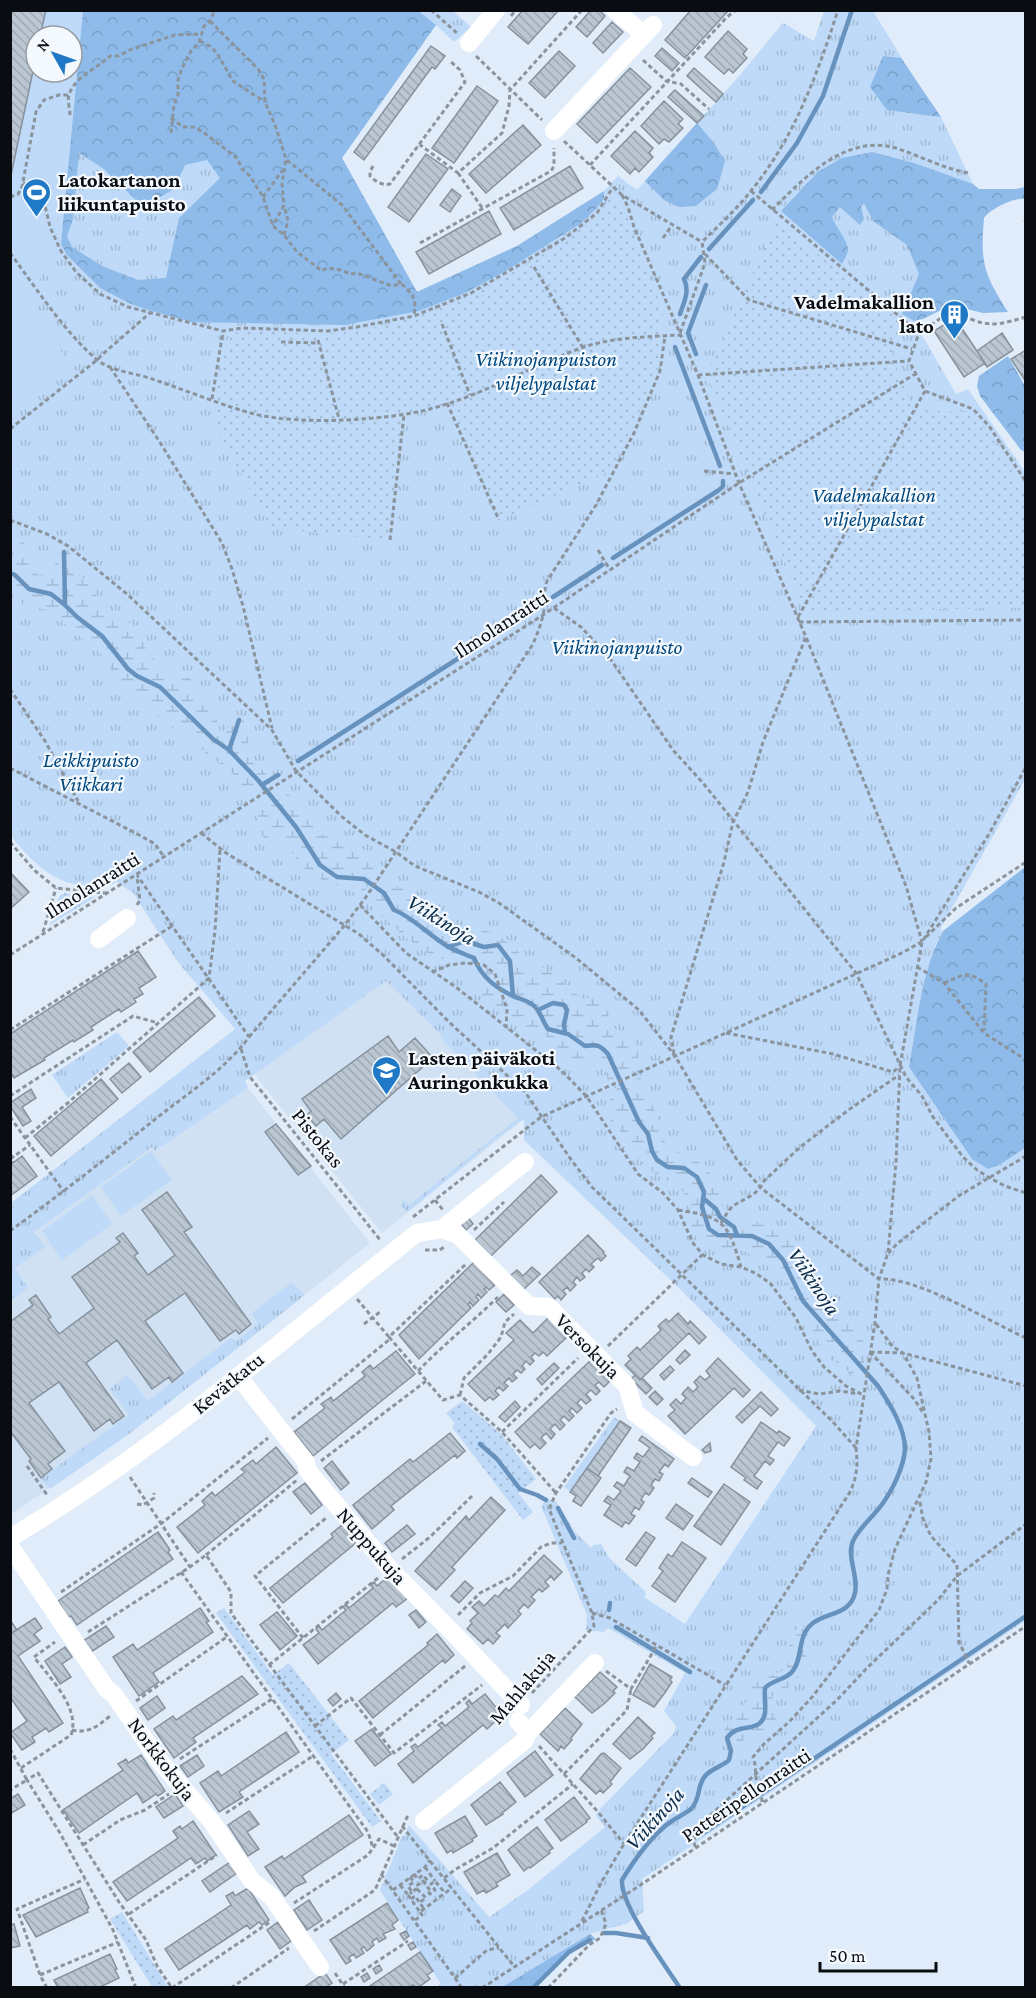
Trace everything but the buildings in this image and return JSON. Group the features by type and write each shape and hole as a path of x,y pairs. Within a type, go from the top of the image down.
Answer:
{"street":[{"path":"467,44 496,10"},
{"path":"554,131 648,29 615,10"},
{"path":"99,939 127,918"},
{"path":"442,1228 525,1162"},
{"name":"Versokuja","path":"442,1228 458,1235 529,1306 549,1307 623,1382 635,1413 693,1457"},
{"name":"Kevätkatu","path":"10,1538 74,1499 137,1455 417,1233 442,1228"},
{"name":"Nuppukuja","path":"238,1376 306,1462 308,1471 389,1568 447,1626 522,1720"},
{"name":"Norkkokuja","path":"10,1546 106,1688 115,1695 166,1768 212,1822 252,1881 272,1897 320,1966"},
{"path":"416,1817 524,1741 522,1720 595,1663"}],"path":[{"path":"171,133 171,118 182,68 215,10"},
{"path":"431,10 510,90 622,195 702,242 705,263 680,335"},
{"path":"459,173 502,133 509,106 510,90 582,10"},
{"path":"590,165 727,16 736,10"},
{"path":"702,242 752,191 773,160 801,111 817,73 838,10"},
{"path":"210,21 258,69 264,79 265,102 286,159 282,184 288,221 284,235"},
{"path":"70,114 69,95 82,76 98,67 110,56 118,56 175,35 202,34"},
{"path":"200,40 210,45 217,53 233,81 265,102"},
{"path":"630,48 666,81 681,84 709,109"},
{"path":"373,166 370,176 385,185 390,184 465,82 460,70 451,62"},
{"path":"10,197 18,194 23,183 36,112 44,100 59,95 69,95"},
{"path":"171,118 183,127 194,126 237,158 242,170 250,176 263,197 273,226 284,235 297,252 322,271 327,268 341,270 350,274 357,273 389,285 403,285"},
{"path":"420,243 550,171 554,166 554,131"},
{"path":"419,144 459,173 483,209"},
{"path":"772,210 816,168 857,148 878,146 896,149 957,171 969,173"},
{"path":"286,159 342,205 413,295 416,304 414,316"},
{"path":"263,197 284,169"},
{"path":"23,183 41,189 50,227 61,252 76,272 100,294 129,308 223,331 242,328 328,331 414,316 471,293 559,242 597,213 613,187"},
{"path":"752,191 919,333"},
{"path":"622,195 698,375 739,483 806,637 906,886 922,942"},
{"path":"273,226 284,205"},
{"path":"663,238 673,224"},
{"path":"10,253 70,332 97,360 110,367 152,378 252,413 277,419 339,420 428,410 583,348 620,340 680,335"},
{"path":"705,254 749,300 912,349"},
{"path":"534,267 583,348"},
{"path":"1026,317 998,325 975,321 959,313 951,312 919,333 909,361 925,391 973,409 989,426 1026,482"},
{"path":"10,429 97,360 150,313"},
{"path":"442,324 470,395"},
{"path":"212,399 223,331"},
{"path":"10,1231 64,1192 213,1074 241,1048 366,897 533,644 543,615 547,581 596,505 634,434 660,371 665,336"},
{"path":"281,342 319,342 339,420"},
{"path":"698,375 909,361"},
{"path":"110,367 222,543 243,606 272,730 297,771 340,816 365,835 396,852 415,866 479,892 499,903 576,958 639,1010 675,1056 737,1160 761,1188 879,1279 889,1278 924,1288 1026,1338"},
{"name":"Ilmolanraitti","path":"10,956 554,608 739,483 915,374"},
{"path":"798,619 925,391"},
{"path":"447,404 499,520"},
{"path":"390,540 404,414"},
{"path":"704,471 736,474"},
{"path":"10,520 47,534 89,562 166,630 272,730"},
{"path":"598,550 610,570"},
{"path":"554,608 581,627 609,657 673,750 703,783 856,973 900,1066 963,1157 988,1177 1026,1193"},
{"path":"798,619 1026,620"},
{"path":"675,1056 671,1037 724,862 733,822 748,792 763,742 806,637"},
{"path":"10,689 45,741 78,802"},
{"path":"282,749 288,744"},
{"path":"10,768 155,844 164,857"},
{"path":"582,1921 624,1844 850,1492 855,1480 858,1466 856,1448 875,1322 879,1279 888,1253 896,1162 900,1066 922,942 989,834 1026,768"},
{"path":"201,833 220,848 359,934 384,956 449,1022 525,1092 592,1186 856,1448"},
{"path":"10,842 34,870 56,888 107,893"},
{"path":"25,1138 209,978 215,931 220,848"},
{"path":"435,1200 541,1117 904,952 922,942 956,908 1026,861"},
{"path":"136,875 249,1037"},
{"path":"127,918 140,900 136,875"},
{"path":"42,934 56,888"},
{"path":"360,905 406,953 562,1071 587,1097 638,1174 663,1193 678,1210 693,1244 703,1255 721,1264 741,1267 770,1283 796,1318 812,1351 824,1366 846,1386 863,1392"},
{"path":"10,1030 172,926"},
{"path":"432,972 449,965 465,963 483,965 495,974 507,1009 506,1028"},
{"path":"917,966 944,982 984,1033 1026,1060"},
{"path":"944,982 963,974 971,974 986,984 984,1033"},
{"path":"10,1096 133,1016 159,1023"},
{"path":"724,1033 833,1054 893,1072 900,1066"},
{"name":"Pistokas","path":"241,1048 250,1077 381,1241"},
{"path":"721,1223 731,1208 751,1197 761,1188 764,1181 799,1148 847,1110 899,1076"},
{"path":"10,1117 64,1192"},
{"path":"12,1159 30,1145"},
{"path":"888,1253 942,1209 988,1177 1026,1156"},
{"path":"47,1601 162,1523 389,1338 471,1248 510,1196"},
{"path":"678,1210 699,1213 721,1223 735,1248 741,1267"},
{"path":"502,1432 703,1255"},
{"path":"418,1371 509,1286"},
{"path":"354,1296 443,1400 460,1395"},
{"path":"460,1395 464,1378 501,1337 505,1322 526,1303"},
{"path":"364,1324 380,1312"},
{"path":"762,1802 753,1757 813,1696 879,1610 895,1549 926,1482 931,1459 926,1416 917,1378 903,1353 892,1346 875,1322"},
{"path":"870,1352 903,1353 1026,1386"},
{"path":"870,1352 914,1399 926,1416"},
{"path":"21,1768 71,1735 72,1730 71,1711 34,1657 190,1567 308,1471 426,1381"},
{"path":"799,1390 819,1394 840,1391 863,1392"},
{"path":"460,1395 502,1432 556,1493"},
{"path":"631,1398 611,1413 556,1493 549,1509 592,1613 610,1618 725,1685"},
{"path":"27,1466 47,1495"},
{"path":"129,1476 190,1567"},
{"path":"137,1504 148,1503 154,1498 154,1493"},
{"path":"269,1665 430,1537 472,1496"},
{"path":"919,1500 923,1519 932,1536 957,1565 959,1642 969,1663"},
{"path":"303,1638 255,1576 339,1508"},
{"path":"695,1847 694,1835 698,1827 837,1700 938,1600 957,1576 1026,1524"},
{"path":"447,1626 480,1593 513,1576 541,1547 551,1542 562,1543"},
{"path":"206,1555 231,1592 231,1613 397,1836"},
{"path":"182,1572 368,1832 373,1848"},
{"name":"Mahlakuja","path":"522,1720 594,1626 592,1613"},
{"name":"Patteripellonraitti","path":"482,1988 1026,1626"},
{"path":"72,1730 82,1733 93,1729 229,1636"},
{"path":"564,1774 627,1710 631,1689 657,1646"},
{"path":"595,1663 631,1689"},
{"path":"380,1735 464,1667"},
{"path":"315,1726 351,1698 394,1753 480,1687"},
{"path":"166,1768 273,1698"},
{"path":"522,1720 564,1774 624,1844"},
{"path":"10,1749 85,1879 118,1942 136,1988"},
{"path":"212,1822 313,1755"},
{"path":"10,1791 38,1773 146,1941 157,1966 172,1988 273,1920 282,1911 368,1855 379,1839 394,1846"},
{"path":"444,1878 493,1848 573,1784"},
{"path":"83,1845 120,1820 145,1810 181,1786"},
{"path":"231,1988 375,1890 402,1826 416,1817"},
{"path":"402,1826 513,1966"},
{"path":"129,1914 229,1847"},
{"path":"393,1890 430,1860"},
{"path":"424,1867 445,1893"},
{"path":"381,1874 462,1988"},
{"path":"414,1874 418,1879 423,1875 429,1889 423,1894"},
{"path":"410,1877 414,1882 408,1886 421,1895 423,1894"},
{"path":"47,1988 40,1975 17,1909 85,1879"},
{"path":"408,1895 423,1881 434,1879"},
{"path":"434,1879 431,1884 440,1897"},
{"path":"400,1885 422,1915 415,1920"},
{"path":"420,1912 452,1888"},
{"path":"427,1890 430,1894 435,1890"},
{"path":"420,1902 426,1898 423,1894"},
{"path":"411,1899 415,1896 424,1909"},
{"path":"548,1988 589,1945 600,1938 606,1924 601,1910"},
{"path":"343,1984 408,1941"},
{"path":"40,1975 118,1942"},
{"path":"455,1978 488,1950 499,1948"}],"shaded area":[{"name":"Lasten päiväkoti Auringonkukka","path":"386,981 525,1118 382,1233 254,1074"},
{"path":"248,1088 370,1243 129,1434 11,1514 10,1301 28,1288 15,1268 34,1232 151,1145 155,1151"}],"green space":[{"path":"417,10 436,25 342,158 417,292 517,246 604,191 604,198 580,224 504,272 465,293 419,311 344,325 192,322 145,309 100,288 67,255 61,244 71,84 84,84 84,24 66,24 59,11","holes":["79,153 104,169 143,207 174,189 185,165 207,160 220,178 179,218 166,278 138,280 102,266 72,247 67,236 73,219"]},
{"name":"Viikinojanpuisto","path":"11,11 453,11 471,27 454,42 436,25 342,158 417,292 517,246 604,191 618,176 637,190 740,75 783,23 814,41 824,11 873,11 917,83 941,117 973,184 979,189 1016,189 978,215 965,272 914,321 956,394 968,389 1025,472 1026,778 940,929 943,931 935,946 1001,1164 1025,1148 1025,1621 642,1879 644,1911 628,1923 590,1934 502,1987 436,1987 441,1984 380,1890 402,1836 409,1825 489,1917 528,1890 605,1827 596,1815 674,1733 676,1726 664,1711 685,1673 608,1628 603,1632 586,1630 587,1615 541,1506 546,1499 556,1501 575,1532 591,1548 593,1545 601,1544 610,1559 645,1591 644,1597 685,1624 816,1426 678,1287 524,1140 524,1119 406,1211 401,1205 403,1200 409,1205 518,1118 441,1038 442,1036 386,981 245,1081 248,1088 155,1151 152,1147 34,1232 45,1247 15,1268 28,1288 11,1301 11,1203 235,1029 177,961 133,893 117,882 98,887 62,880 43,869 11,836"},
{"name":"Latokartanon liikuntapuisto","path":"11,11 83,11 82,24 24,24 24,84 76,84 61,244 26,302 68,361 11,397"},
{"path":"883,56 901,58 941,117 887,110 870,87"},
{"path":"697,123 714,143 725,161 717,189 696,206 679,207 664,200 645,181"},
{"path":"872,152 914,163 973,184 979,189 1025,187 1025,199 1003,204 984,218 983,246 986,268 1008,312 983,313 951,305 914,321 902,314 919,274 907,245 873,221 864,203 861,207 864,219 860,225 840,207 832,217 848,249 842,264 781,211 819,171 842,158"},
{"name":"Viikinojanpuiston viljelypalstat","path":"611,197 618,198 623,206 663,312 657,369 645,400 611,471 499,520 448,404 404,414 390,540 271,528 216,428 214,405 227,340 232,334 266,331 328,334 357,331 413,318 466,297 561,244 597,215"},
{"name":"Vadelmakallion viljelypalstat","path":"777,221 894,316 904,329 892,356 913,410 972,412 1025,491 1025,608 806,611 706,375"},
{"path":"1008,356 1025,386 1025,452 1021,450 980,396 977,386 979,376"},
{"path":"22,542 31,547 32,567 38,575 49,574 55,566 58,546 70,552 74,571 93,583 97,598 105,600 115,620 132,624 145,642 145,658 157,660 167,679 174,674 192,681 198,700 215,712 218,730 224,731 228,727 230,718 234,715 241,716 247,727 249,752 272,782 255,794 242,786 229,769 213,760 186,735 169,726 127,691 105,657 48,610 20,604 11,597 11,548"},
{"path":"280,790 286,791 317,831 361,847 379,861 376,874 362,895 310,875 279,837 264,838 256,828 261,803"},
{"path":"1025,867 1025,1148 1001,1164 988,1169 972,1159 909,1067 925,980 943,931"},
{"path":"381,880 403,889 411,896 419,911 447,931 480,930 496,933 519,952 521,970 528,973 545,967 582,999 593,997 607,1009 611,1024 631,1037 639,1048 637,1068 608,1081 603,1062 598,1058 586,1062 572,1062 544,1034 521,1028 511,1021 502,1008 486,1005 474,971 458,961 435,958 405,937 371,905 369,899"},
{"path":"65,893 95,897 50,925 59,896"},
{"path":"117,1032 129,1046 68,1098 52,1075"},
{"path":"640,1077 661,1125 659,1136 674,1150 706,1166 725,1210 733,1216 760,1223 788,1236 805,1251 819,1289 849,1320 864,1343 865,1356 861,1381 831,1358 816,1338 807,1314 793,1291 774,1270 756,1257 739,1249 722,1251 709,1247 698,1237 692,1227 691,1204 678,1184 664,1180 639,1161 633,1143 611,1123 610,1091"},
{"path":"151,1151 172,1180 121,1216 101,1187"},
{"path":"92,1195 112,1224 62,1260 42,1231"},
{"path":"291,1283 305,1295 129,1434 50,1489 41,1478 129,1415 110,1389 127,1375 148,1401 231,1338 236,1341 258,1324 252,1313"},
{"path":"462,1401 501,1434 536,1479 518,1493 533,1512 523,1520 452,1427 455,1424 446,1413"},
{"path":"614,1417 620,1421 570,1491 564,1487"},
{"path":"224,1608 273,1675 289,1663 349,1740 331,1754 381,1821 372,1827 216,1613"},
{"path":"799,1623 812,1635 799,1675 790,1686 774,1692 772,1698 776,1719 761,1735 744,1739 738,1752 723,1739 724,1730 747,1701 752,1686 786,1669 787,1651"},
{"path":"384,1783 393,1794 379,1805 370,1794"},
{"path":"122,1912 168,1987 152,1987 110,1919"},
{"path":"590,1934 596,1939 565,1954 533,1987 502,1987"}],"waterway":[{"path":"761,192 797,143 823,96 852,10"},
{"path":"709,249 753,200"},
{"path":"680,314 685,301 686,283 684,279 701,257"},
{"path":"696,354 688,333 706,285"},
{"path":"675,347 720,466"},
{"path":"613,558 719,490 723,486 723,481"},
{"path":"64,552 65,605"},
{"path":"553,597 602,565"},
{"name":"Viikinoja","path":"10,573 29,589 51,594 65,605 102,636 128,669 160,687 213,739 229,750 257,779 296,827 320,865 337,877 364,879 384,893 394,910 447,946 474,958 485,977 496,986 533,1005 548,1029 568,1034 585,1046 598,1046 605,1051 639,1122 648,1134 657,1160 668,1167 684,1168 697,1177 704,1192 702,1207 709,1229 718,1235 752,1236 769,1244 783,1260 803,1301 878,1386 896,1416 904,1441 903,1463 887,1497 854,1539 851,1558 856,1586 852,1600 843,1609 819,1619 808,1628 792,1672 765,1688 763,1720 754,1726 737,1730 727,1738 731,1751 729,1760 705,1776 694,1806 657,1833 622,1880 623,1891 636,1919 680,1988"},
{"path":"298,761 540,606"},
{"path":"229,750 239,720"},
{"path":"262,785 278,775"},
{"path":"448,947 465,941 484,947 498,945 510,961 513,996"},
{"path":"538,1010 553,1003 564,1005 567,1010 565,1033"},
{"path":"703,1198 716,1209 720,1217 734,1227 737,1235"},
{"path":"480,1444 497,1459 520,1489 546,1500"},
{"path":"558,1508 574,1538"},
{"path":"609,1610 610,1603"},
{"path":"702,1834 1026,1616"},
{"path":"616,1627 690,1672"},
{"path":"604,1933 648,1938"},
{"path":"534,1987 569,1952 590,1940"}],"place":[{"name":"Latokartanon liikuntapuisto","path":"37,218"},
{"name":"Vadelmakallion lato","path":"955,340"},
{"name":"Lasten päiväkoti Auringonkukka","path":"387,1096"}],"park label":[{"name":"Leikkipuisto Viikkari","path":"91,772"}]}
